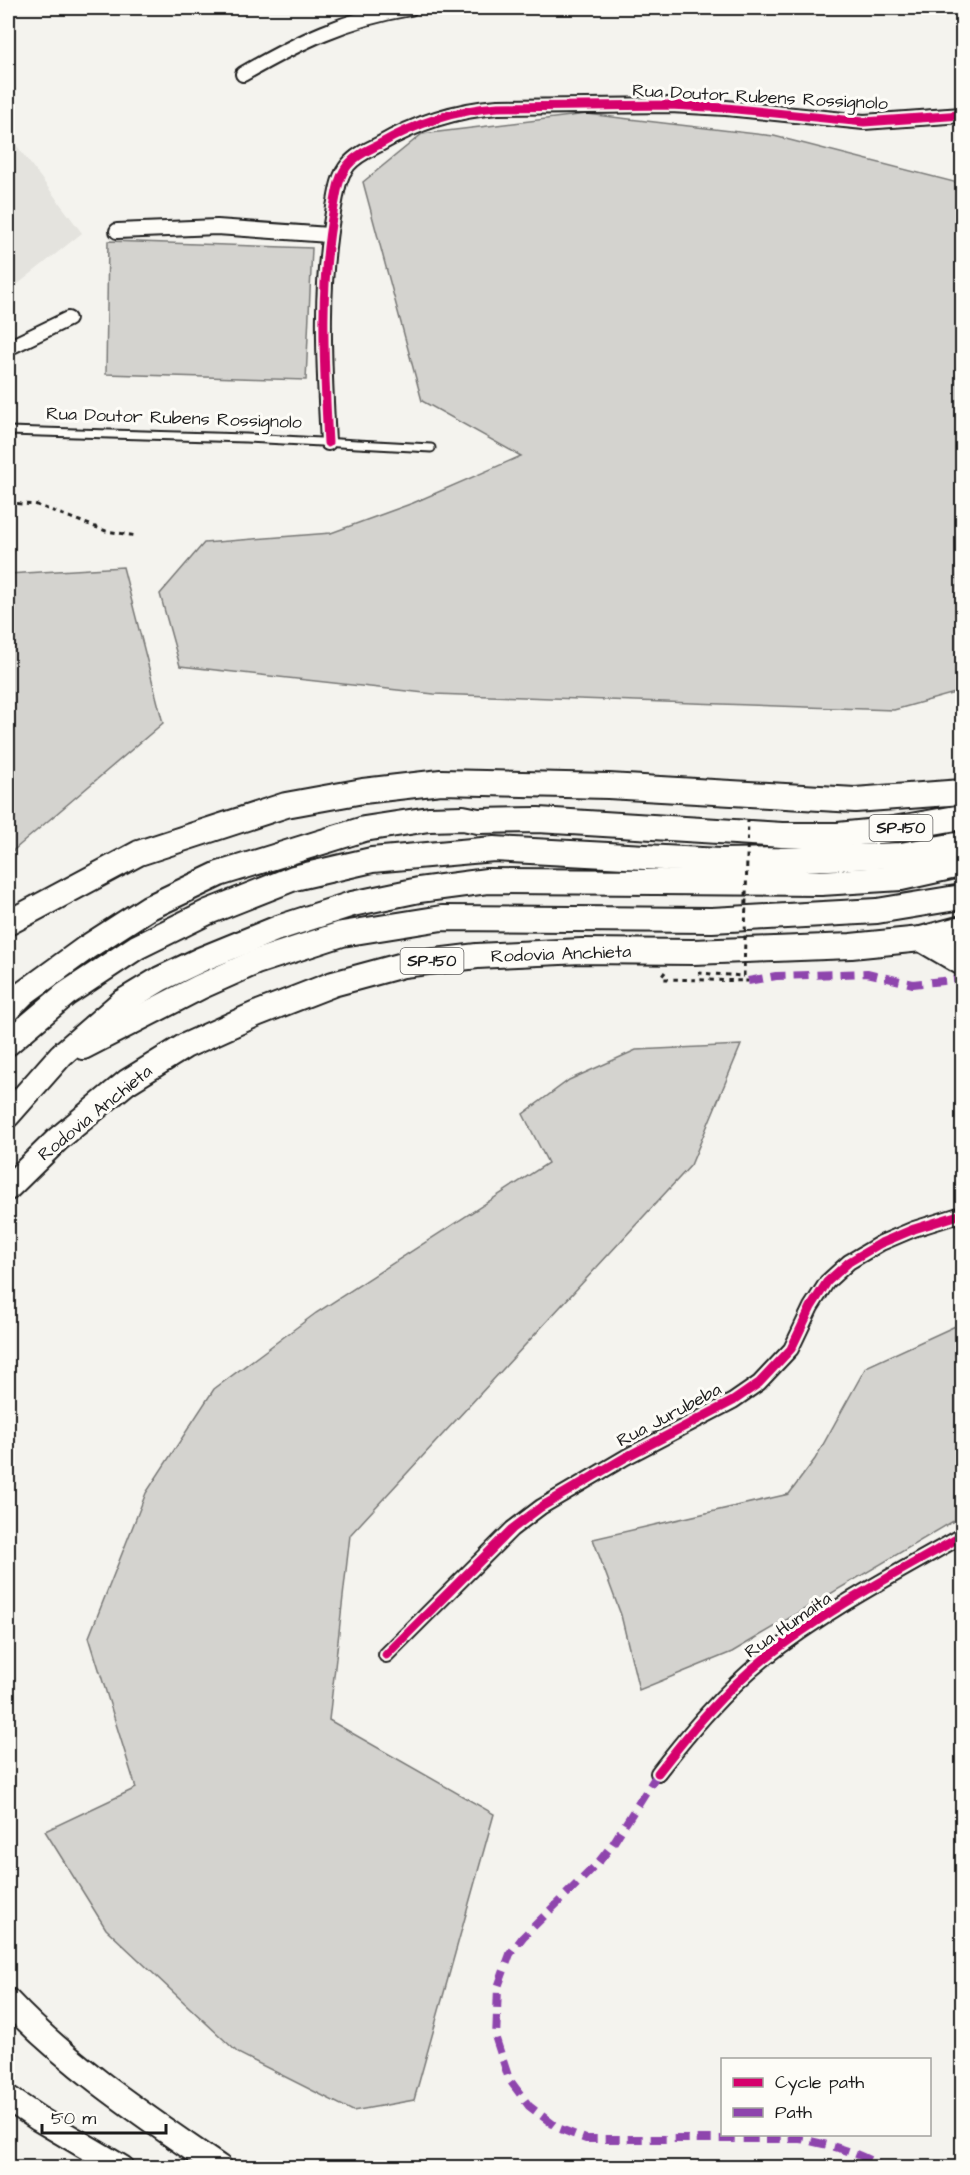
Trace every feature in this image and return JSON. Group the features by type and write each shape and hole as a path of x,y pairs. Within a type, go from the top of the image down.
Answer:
{"highway":[{"path":"8,923 139,853 285,805 363,791 441,782 608,786 855,800 963,792"},
{"name":"SP-150","path":"8,1009 24,993 86,948 148,908 219,874 364,829 429,819 463,818 478,821 538,819 782,835 838,835 888,830 963,817"},
{"name":"SP-150","path":"8,1043 66,994 137,947 208,912 294,878 372,860 494,849 720,861 780,860 901,855 963,844"},
{"path":"8,1115 61,1055 122,1002 160,979 202,958 278,928 363,902 419,890 487,881 821,883 902,878 955,866 963,862"},
{"path":"61,1055 96,1041 200,987 256,962 342,934 442,918 723,919 877,911 963,897"},
{"name":"Rodovia Anchieta","path":"8,1188 58,1139 127,1083 185,1046 256,1014 333,984 403,965 477,956 582,951 693,952 851,946 921,939 963,928"},
{"path":"921,939 963,963"},
{"path":"8,2001 47,2040 139,2112 220,2168"},
{"path":"8,2098 122,2168"}],"street":[{"path":"243,74 302,41 349,22 384,12 410,8"},
{"name":"Rua Doutor Rubens Rossignolo","path":"328,443 324,338 328,235 339,178 348,164 358,156 408,128 441,116 498,106 670,105 726,108 864,122 963,115"},
{"path":"117,231 217,227 328,235"},
{"path":"8,348 68,319"},
{"name":"Rua Jurubeba","path":"386,1655 512,1529 541,1507 626,1457 733,1401 759,1383 791,1349 811,1307 827,1282 849,1262 881,1243 914,1229 963,1214"},
{"name":"Rua Humaíta","path":"658,1773 683,1740 721,1698 763,1660 804,1629 963,1536"}],"lane":[{"name":"Rua Doutor Rubens Rossignolo","path":"8,430 328,443"},
{"path":"328,443 431,448"},
{"path":"921,939 937,943 963,944"}],"path":[{"path":"8,503 37,505 106,531 137,536"},
{"path":"691,973 744,976 748,819"},
{"path":"670,972 663,973 664,980 748,981"}],"shaded area":[{"path":"587,114 774,136 962,184 962,691 894,710 434,694 180,666 160,594 204,543 331,533 413,503 521,456 422,401 363,182 422,134"},
{"path":"8,134 82,233 8,292"},
{"path":"108,241 312,248 306,380 106,374"},
{"path":"123,567 163,723 8,855 8,574"},
{"path":"741,1045 691,1165 350,1535 329,1720 494,1814 414,2100 353,2111 238,2053 106,1929 45,1831 136,1788 89,1637 146,1493 214,1389 316,1313 548,1163 523,1114 569,1080 636,1050"},
{"path":"962,1323 962,1516 732,1652 639,1690 621,1615 593,1539 789,1494 815,1459 866,1367"}],"marked path":[{"path":"748,981 776,976 867,973 913,984 962,979"},
{"path":"658,1773 598,1863 523,1937 510,1954 498,1987 496,2039 509,2079 529,2106 558,2128 586,2139 800,2139 854,2153 883,2168"}],"cycle path":[{"path":"328,443 324,295 329,236 337,190 342,175 351,161 392,137 436,119 466,111 498,107 670,105 726,108 864,122 962,115"},
{"path":"386,1655 512,1529 541,1507 626,1457 733,1401 759,1383 791,1349 811,1307 827,1282 849,1262 881,1243 914,1229 962,1214"},
{"path":"658,1773 708,1713 735,1685 787,1641 835,1609 962,1536"}]}
